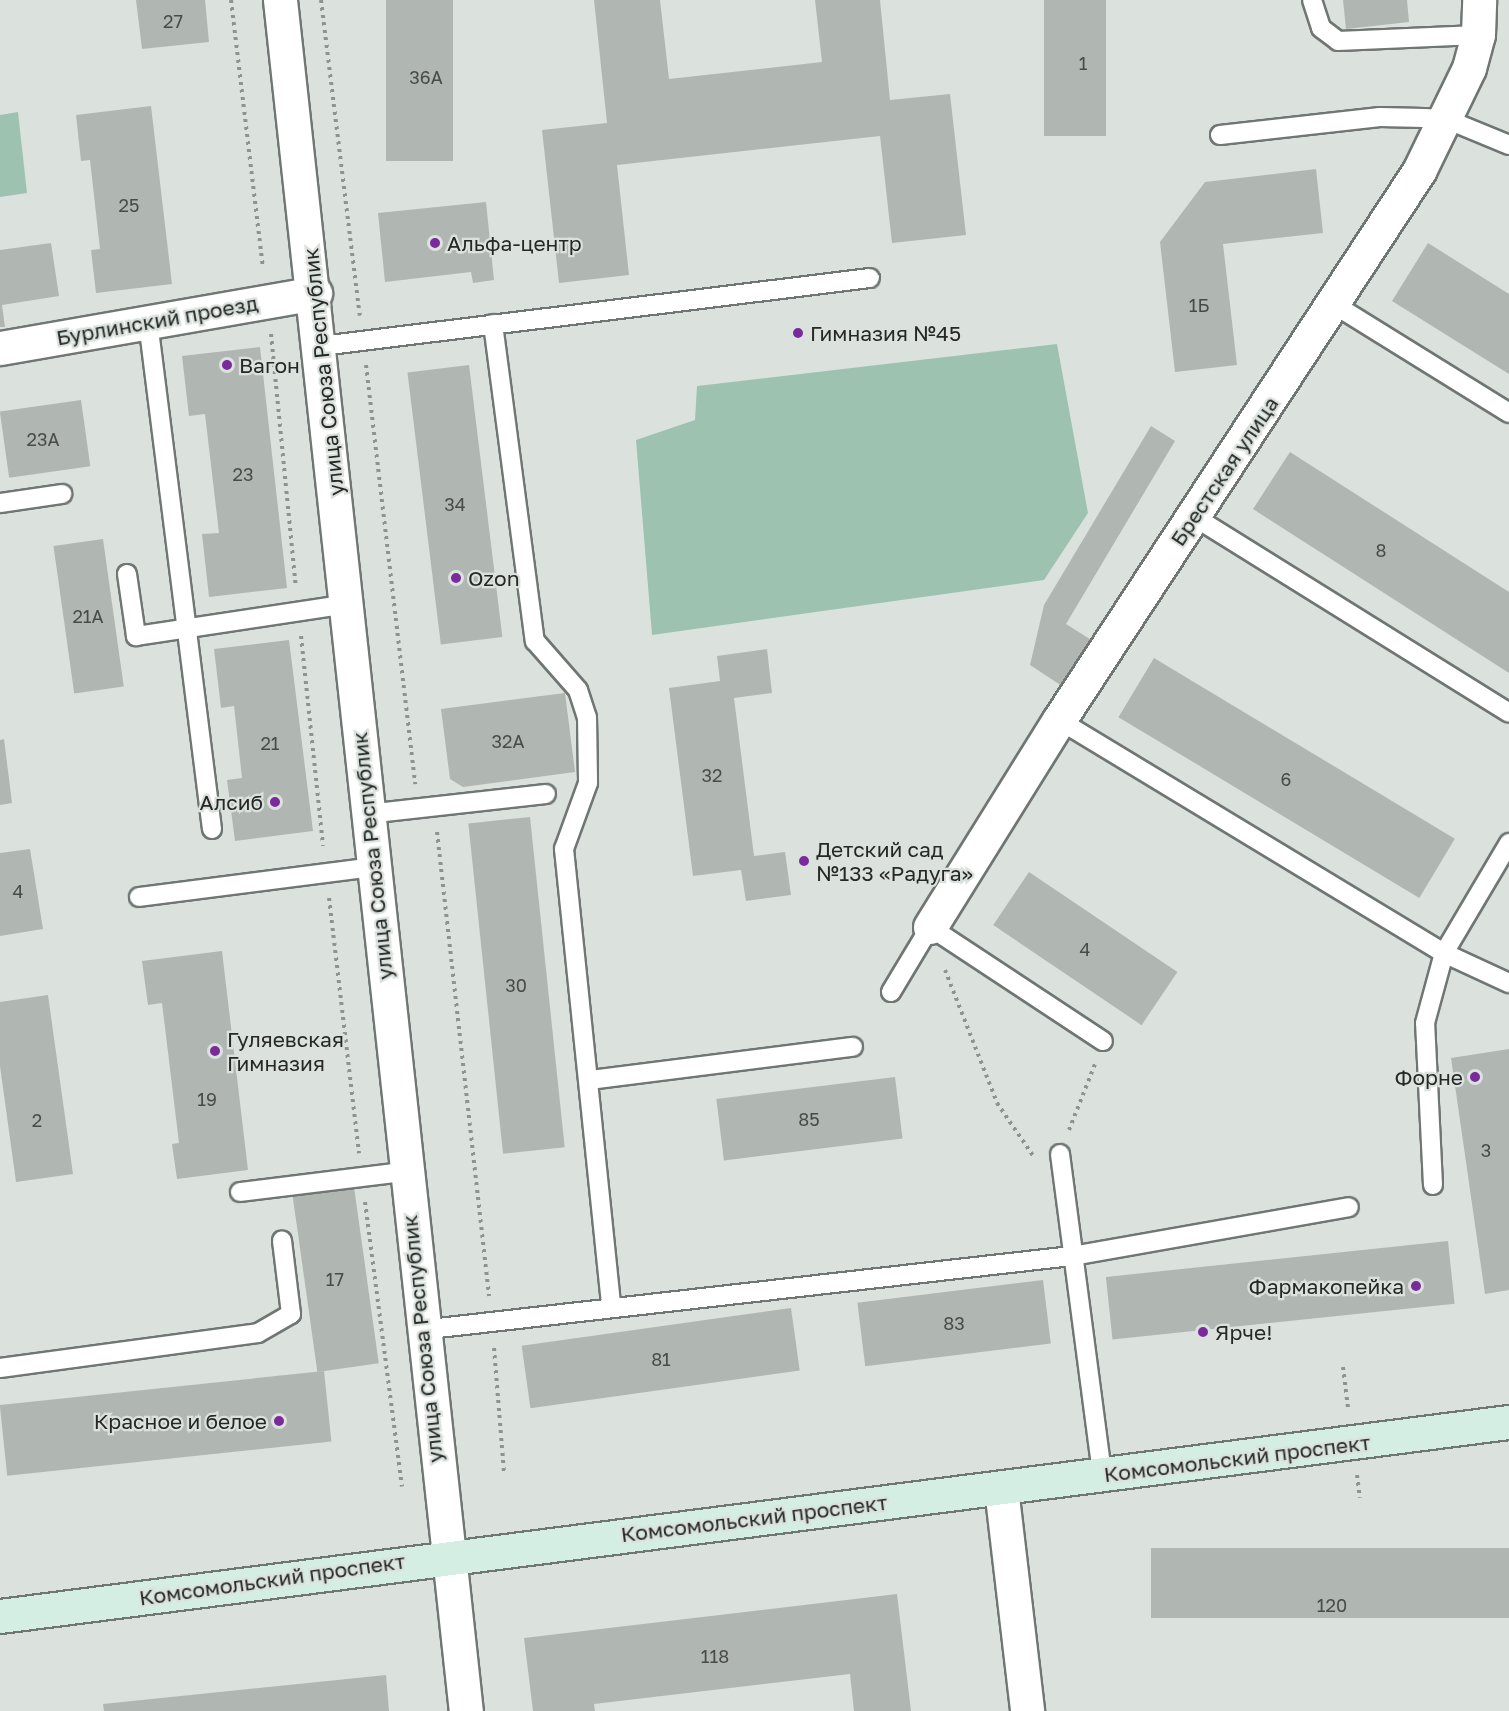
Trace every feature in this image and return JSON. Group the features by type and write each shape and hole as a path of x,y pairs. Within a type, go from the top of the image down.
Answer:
{"main road":[{"name":"Комсомольский проспект","path":"0,1616 447,1555 1001,1488 1509,1422"}],"street":[{"name":"улица Союза Республик","path":"280,0 321,346 420,1330 466,1711"},
{"name":"Брестская улица","path":"930,927 1059,720 1335,305 1446,119 1478,35 1479,0"},
{"name":"Бурлинский проезд","path":"0,348 315,292"},
{"path":"1001,1488 1027,1711"}],"lane":[{"path":"1312,0 1320,27 1338,41 1478,35"},
{"path":"1220,135 1380,117 1446,119 1509,145"},
{"path":"321,346 870,278"},
{"path":"1335,305 1509,413"},
{"path":"148,322 212,829"},
{"path":"493,324 535,641 578,690 588,717 588,783 564,849 590,1080 611,1306"},
{"path":"0,503 62,494"},
{"path":"1193,516 1509,713"},
{"path":"127,574 136,636 347,604"},
{"path":"1059,720 1444,953 1509,983"},
{"path":"367,814 546,794"},
{"path":"1433,1185 1425,1023 1444,953 1509,843"},
{"path":"139,897 373,867"},
{"path":"891,992 930,927 1103,1041"},
{"path":"590,1080 853,1047"},
{"path":"1060,1154 1072,1256 1096,1398 1102,1475"},
{"path":"240,1192 404,1172"},
{"path":"420,1330 611,1306 1072,1256 1349,1207"},
{"path":"0,1368 258,1333 291,1314 282,1241"}],"path":[{"path":"231,0 267,301 326,873 402,1487"},
{"path":"321,0 492,1320 504,1473"},
{"path":"930,927 997,1103 1027,1152 1064,1182"},
{"path":"1060,1154 1103,1041"}],"green space":[{"path":"18,112 27,193 0,197 0,115"},
{"path":"1057,344 1088,513 1044,580 652,635 636,440 695,420 697,386"}],"building":[{"path":"136,0 205,0 209,42 142,49"},
{"path":"386,0 453,0 453,161 386,161"},
{"path":"594,0 660,0 669,79 822,62 815,0 880,0 890,100 950,94 966,235 892,243 880,136 617,165 629,275 559,283 542,130 607,123"},
{"path":"1044,0 1106,0 1106,136 1044,136"},
{"path":"1343,0 1407,0 1409,22 1346,29"},
{"path":"151,106 172,284 96,293 91,250 100,249 90,160 81,161 76,115"},
{"path":"1316,169 1323,233 1223,244 1237,365 1175,372 1160,242 1205,182"},
{"name":"Альфа-центр","path":"486,202 494,280 473,283 471,272 385,282 378,213"},
{"path":"51,243 59,296 2,305 5,327 0,327 0,250"},
{"path":"1428,243 1509,294 1509,374 1392,301"},
{"path":"260,347 287,588 209,597 202,534 219,533 205,414 189,416 182,356"},
{"path":"469,365 502,637 441,645 407,373"},
{"path":"81,400 90,466 9,478 0,411"},
{"path":"1151,426 1175,441 1066,624 1093,641 1062,686 1030,665 1044,605"},
{"path":"1290,452 1509,592 1509,673 1253,509"},
{"path":"103,539 124,687 74,694 53,546"},
{"path":"289,640 313,831 235,841 227,780 242,778 234,706 221,708 214,649"},
{"path":"767,649 772,693 734,698 754,856 785,852 791,895 746,901 741,870 693,876 669,688 720,681 717,656"},
{"path":"1154,658 1455,839 1419,898 1118,717"},
{"path":"565,693 575,772 463,787 450,779 441,709"},
{"path":"4,739 12,803 0,805 0,740"},
{"path":"530,817 565,1147 503,1154 468,823"},
{"path":"30,849 43,929 0,936 0,853"},
{"path":"1029,872 1177,972 1142,1025 993,925"},
{"path":"222,951 248,1170 177,1179 172,1144 179,1143 162,1003 148,1005 142,961"},
{"path":"48,995 73,1174 16,1182 0,1066 0,1002"},
{"path":"1509,1049 1509,1290 1485,1294 1451,1058"},
{"path":"895,1077 903,1139 724,1160 716,1099"},
{"path":"354,1187 379,1363 317,1372 293,1196"},
{"path":"1448,1241 1455,1304 1112,1340 1106,1277"},
{"path":"1043,1280 1051,1344 865,1366 857,1303"},
{"path":"791,1308 800,1370 530,1408 522,1346"},
{"path":"324,1371 331,1442 7,1476 0,1405"},
{"path":"1151,1548 1509,1548 1509,1618 1151,1618"},
{"path":"897,1594 911,1711 854,1711 850,1674 594,1704 595,1711 533,1711 524,1638"},
{"path":"386,1675 389,1711 104,1711 103,1704"}],"place":[{"name":"Альфа-центр","path":"435,243"},
{"name":"Гимназия №45","path":"798,333"},
{"name":"Вагон","path":"227,365"},
{"name":"Ozon","path":"456,578"},
{"name":"Алсиб","path":"275,802"},
{"name":"Детский сад №133 «Радуга»","path":"804,861"},
{"name":"Гуляевская Гимназия","path":"215,1051"},
{"name":"Форне","path":"1475,1077"},
{"name":"Фармакопейка","path":"1416,1286"},
{"name":"Ярче!","path":"1203,1332"},
{"name":"Красное и белое","path":"279,1421"}]}
